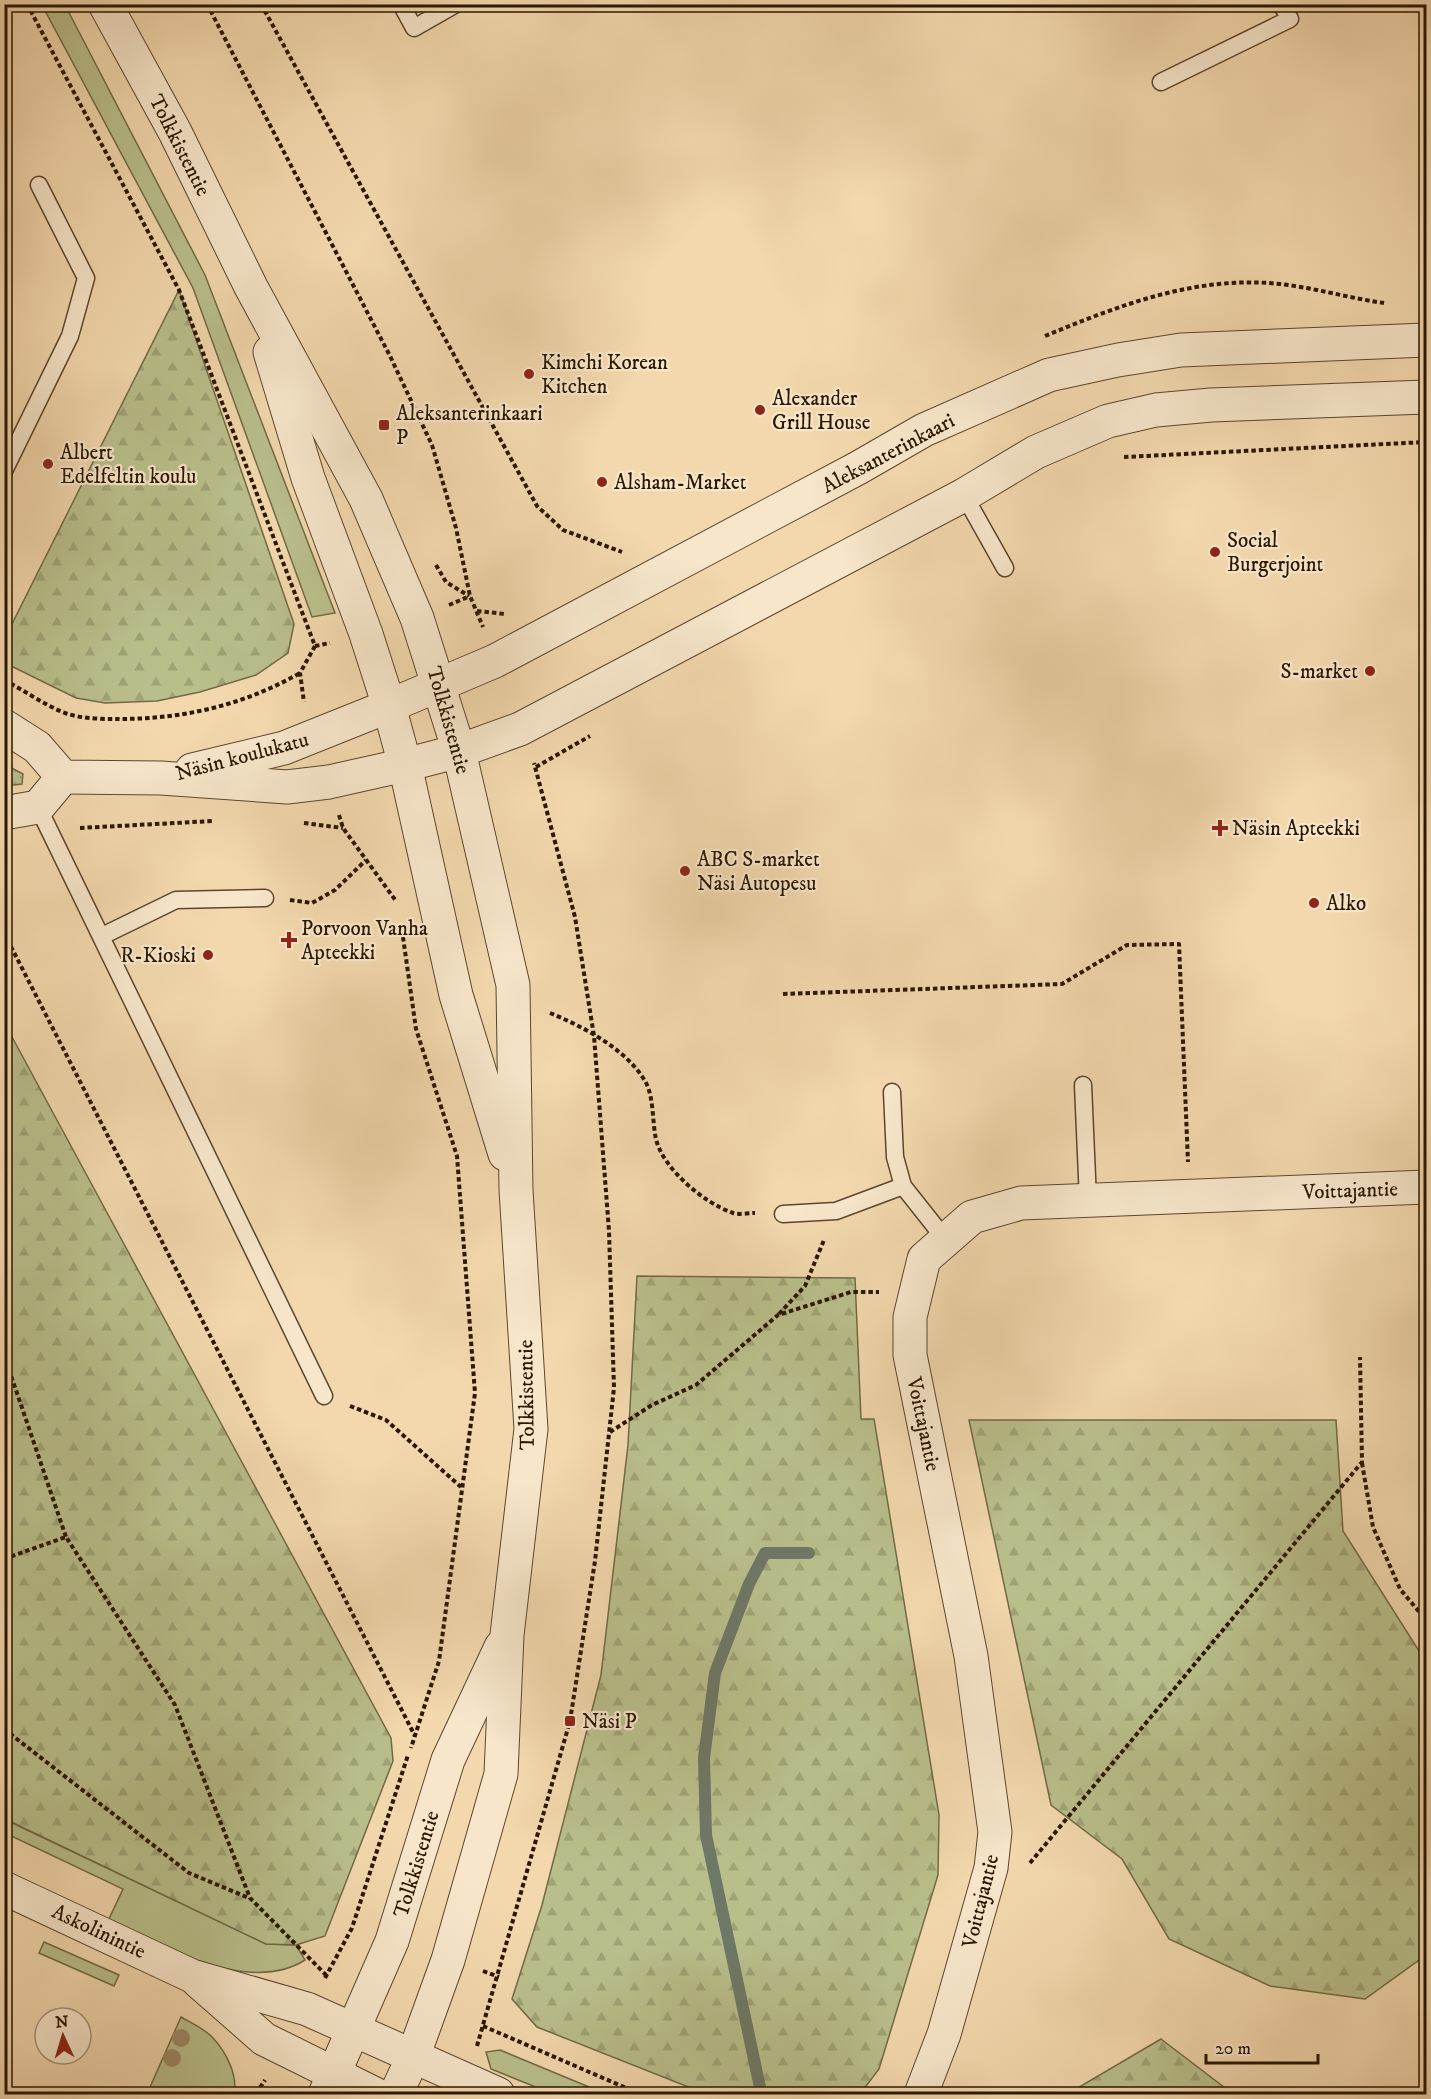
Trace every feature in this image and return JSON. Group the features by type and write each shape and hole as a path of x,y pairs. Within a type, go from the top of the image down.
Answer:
{"street":[{"name":"Tolkkistentie","path":"105,4 175,132 251,287 366,499 417,618 459,751 513,985 516,1190 531,1429 507,1635 501,1774 448,1960 413,2057 396,2094"},
{"name":"Tolkkistentie","path":"251,287 308,478 366,634 389,706 405,765 456,995 516,1190"},
{"name":"Aleksanterinkaari","path":"389,706 495,662 858,468 924,430 1049,375 1118,360 1181,350 1426,340"},
{"path":"405,765 459,751 520,729 964,495 1036,452 1108,421 1156,410 1211,405 1426,397"},
{"name":"Näsin koulukatu","path":"161,778 284,748 389,706"},
{"path":"4,726 37,747 63,777 44,818 4,813"},
{"name":"Näsin koulukatu","path":"63,777 161,778 288,787 329,783 405,765"},
{"name":"Voittajantie","path":"921,2094 948,2023 991,1868 995,1832 971,1656 910,1355 910,1317 924,1259 972,1217 1021,1203 1426,1187"},
{"name":"Tolkkistentie","path":"330,2085 392,1941 448,1760 507,1635"},
{"name":"Askolinintie","path":"4,1888 192,1976 307,2009 355,2030"},
{"name":"Askolinintie","path":"192,1976 264,2039 286,2050 330,2085"},
{"path":"355,2030 498,2094"},
{"path":"330,2085 375,2094"}],"lane":[{"path":"401,4 414,28 456,4"},
{"path":"1161,82 1290,19 1281,4"},
{"path":"4,471 70,336 86,278 39,185"},
{"path":"964,495 1005,568"},
{"path":"44,818 324,1396"},
{"path":"102,936 176,900 266,898"},
{"path":"1083,1084 1088,1200"},
{"path":"892,1092 895,1157 903,1186 945,1239"},
{"path":"783,1214 836,1211 903,1186"}],"path":[{"path":"4,680 65,713 96,719 150,719 213,710 269,691 300,673 315,646 178,290 27,4"},
{"path":"261,4 537,506 563,530 624,553"},
{"path":"431,556 446,582 470,596"},
{"path":"300,673 305,708 314,736"},
{"path":"329,783 343,828 399,905"},
{"path":"44,818 146,822 216,821"},
{"path":"298,822 343,828"},
{"path":"266,898 312,903 335,890 366,860"},
{"path":"307,2009 352,1928 439,1662 475,1393 457,1156 416,1029 402,928"},
{"path":"4,933 415,1736"},
{"path":"783,994 1062,984 1127,945 1179,944 1189,1196"},
{"path":"544,1010 594,1036 632,1062 647,1083 657,1142 676,1174 703,1197 734,1213 783,1214"},
{"path":"609,1432 652,1405 696,1385 778,1315 805,1286 836,1211"},
{"path":"778,1315 851,1292 883,1292"},
{"path":"4,1355 66,1537 175,1705 250,1898"},
{"path":"1360,1357 1362,1462 1372,1527 1400,1589 1426,1620"},
{"path":"324,1396 386,1420 462,1488"},
{"path":"1026,1874 1030,1863 1362,1462"},
{"path":"4,1559 66,1537"},
{"path":"4,1729 189,1872 250,1898 326,1975"},
{"path":"1030,1852 1030,1863"},
{"path":"483,2026 640,2094"},
{"path":"256,2094 286,2050"}],"green space":[{"path":"42,5 65,5 205,275 335,613 312,617 193,288"},
{"path":"179,290 294,624 288,653 256,675 200,692 157,701 105,703 76,698 5,663 5,638"},
{"path":"4,764 23,774 22,784 5,786"},
{"path":"5,1024 391,1738 393,1761 325,1936 296,1945 266,1944 5,1819"},
{"path":"637,1276 855,1278 861,1419 874,1419 939,1815 938,1875 879,2069 860,2094 706,2094 537,2027 512,1999 542,1905 601,1675 628,1445"},
{"path":"969,1420 1336,1420 1343,1531 1426,1662 1426,1955 1365,1999 1270,1986 1169,1939 1122,1859 1051,1805"},
{"path":"4,1819 266,1944 296,1945 305,1960 282,1970 258,1972 232,1970 179,1953 108,1921 123,1889 5,1833"},
{"path":"44,1942 119,1975 114,1986 39,1953"},
{"path":"181,2017 206,2032 222,2050 233,2072 234,2094 147,2094"},
{"path":"1161,2039 1233,2094 1071,2094 1074,2090"},
{"path":"500,2050 606,2094 553,2094 491,2069 486,2052"}],"waterway":[{"path":"761,2092 706,1835 704,1758 715,1673 749,1584 765,1553 809,1553"}],"place":[{"name":"Kimchi Korean Kitchen","path":"529,374"},
{"name":"Alexander Grill House","path":"760,410"},
{"name":"Aleksanterinkaari P","path":"384,425"},
{"name":"Albert Edelfeltin koulu","path":"48,464"},
{"name":"Alsham-Market","path":"602,482"},
{"name":"Social Burgerjoint","path":"1215,552"},
{"name":"S-market","path":"1370,671"},
{"name":"Näsin Apteekki","path":"1220,828"},
{"name":"ABC S-market Näsi Autopesu","path":"685,871"},
{"name":"Alko","path":"1314,903"},
{"name":"Porvoon Vanha Apteekki","path":"289,940"},
{"name":"R-Kioski","path":"208,955"},
{"name":"Näsi P","path":"570,1721"}]}
